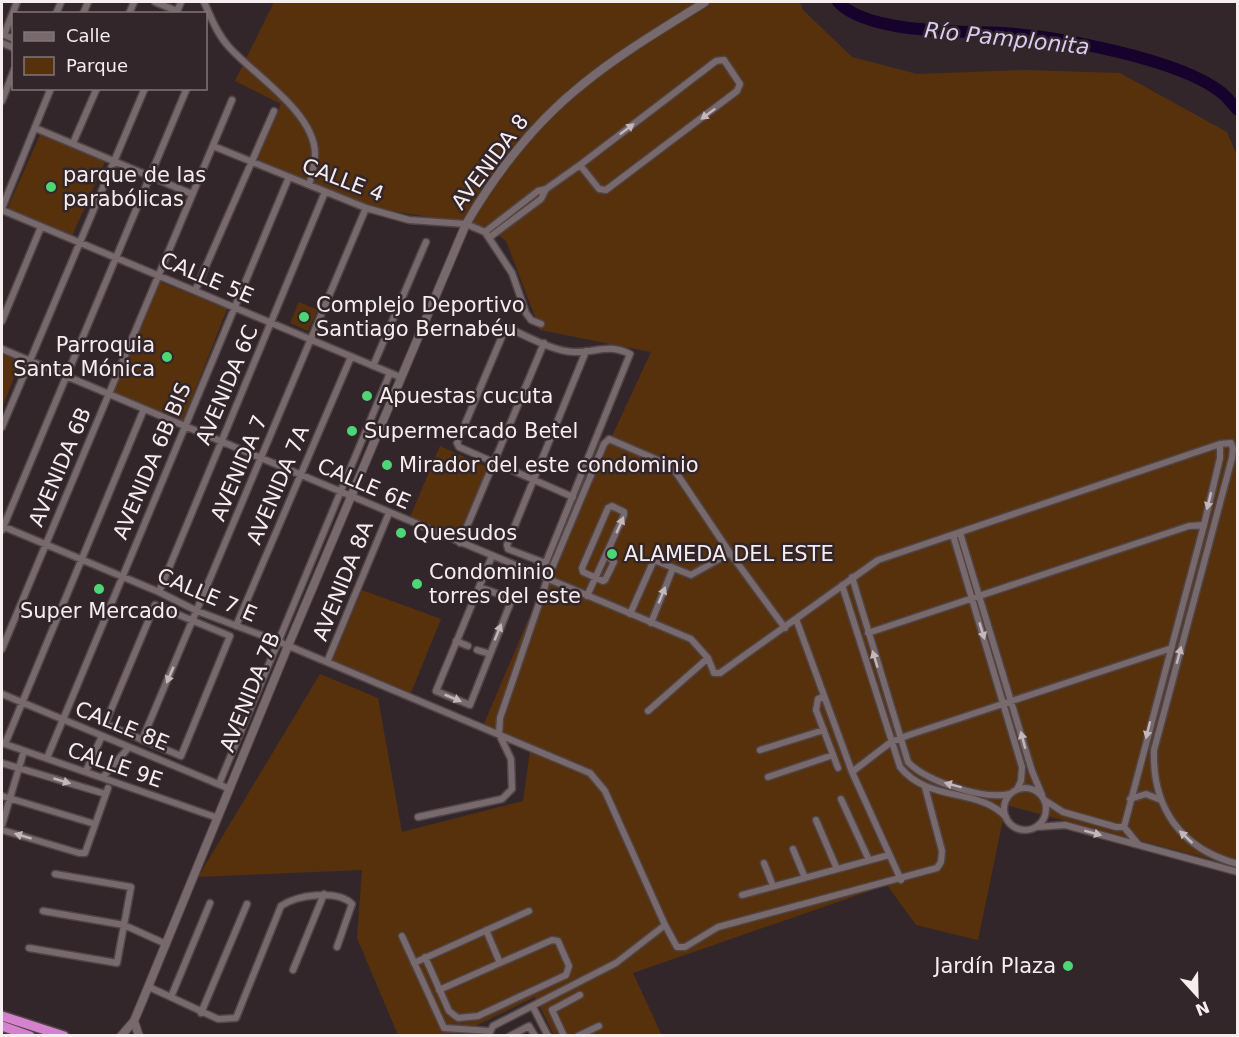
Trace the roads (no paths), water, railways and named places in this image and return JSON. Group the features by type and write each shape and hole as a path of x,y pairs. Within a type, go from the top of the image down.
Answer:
{"highway":[{"path":"2,1017 63,1035"},
{"path":"2,1026 30,1035"}],"street":[{"path":"155,2 177,12 181,2"},
{"path":"204,2 218,32 228,46 279,93 307,128 315,151 309,185"},
{"name":"AVENIDA 8","path":"400,377 466,224 529,135 583,84 705,2"},
{"path":"3,34 12,13"},
{"path":"541,324 531,320 526,313 512,273 487,235 541,199 546,189 716,61 724,60 740,84 737,92 606,190 599,189 580,165"},
{"path":"2,101 12,75"},
{"path":"2,209 50,90"},
{"path":"73,143 96,90"},
{"path":"2,427 144,90"},
{"path":"2,528 186,90"},
{"name":"AVENIDA 6B","path":"2,649 232,100"},
{"path":"195,291 274,111"},
{"path":"35,128 192,194"},
{"name":"CALLE 4","path":"213,146 366,208 409,220 466,224 487,235"},
{"name":"AVENIDA 6B BIS","path":"46,758 289,177"},
{"name":"AVENIDA 6C","path":"159,592 325,192"},
{"name":"AVENIDA 7","path":"142,740 366,208"},
{"name":"CALLE 5E","path":"2,209 400,377"},
{"path":"2,321 41,227"},
{"path":"374,366 426,242"},
{"path":"573,496 533,478 459,447 457,443 506,327 573,352 609,347 630,354 573,496 546,562 542,564 508,549 507,545 533,478 586,351"},
{"path":"460,543 544,343"},
{"name":"CALLE 6E","path":"2,349 691,639 708,658 714,673 720,673 785,628"},
{"name":"AVENIDA 7A","path":"236,626 351,357"},
{"name":"AVENIDA 7B","path":"219,784 390,373"},
{"name":"AVENIDA 7B","path":"121,1035 134,1021 149,987 400,377"},
{"path":"3,744 144,409"},
{"path":"369,423 380,427"},
{"path":"418,817 502,799 512,789 511,764 500,734 500,718 547,580 604,444 609,439 660,461 675,471 730,553 785,628 878,560 1220,444 1231,443 1232,458 1154,750 1153,772 1161,801 1173,822 1188,840 1201,850 1238,864"},
{"path":"1124,827 1169,649 1204,525 1220,458 1220,444"},
{"path":"612,506 625,513 606,555 614,562 605,580 596,578 583,572 582,568 608,508 612,506"},
{"name":"AVENIDA 8A","path":"327,662 389,513"},
{"path":"868,633 1189,526 1204,525"},
{"name":"CALLE 7 E","path":"2,528 586,771 598,779 605,790 665,925"},
{"path":"956,534 980,596 1032,771 1043,798 1046,812 1036,827"},
{"path":"956,534 972,598 1022,768 1021,781 1004,805 1006,817"},
{"path":"630,614 654,560 691,575 730,553"},
{"path":"479,587 512,599 470,705 436,691 456,641 492,556"},
{"path":"651,623 673,568"},
{"path":"852,577 899,739 908,762 924,776 995,796 1010,794"},
{"path":"587,596 596,578"},
{"path":"842,585 891,742 900,767 908,777 925,787 989,805 1006,817 1012,825 1021,829 1065,825 1238,872"},
{"path":"155,605 193,621 230,636 181,756 105,724 155,605"},
{"path":"796,619 852,772 901,880"},
{"path":"456,641 468,646"},
{"path":"852,772 891,742 1169,649"},
{"path":"477,650 490,654"},
{"path":"648,711 708,658"},
{"name":"CALLE 8E","path":"2,694 230,789"},
{"path":"824,696 818,699 816,706 838,768"},
{"path":"252,702 264,706"},
{"path":"760,750 824,730"},
{"path":"86,771 102,736"},
{"name":"CALLE 9E","path":"3,744 218,818"},
{"path":"103,777 129,747"},
{"path":"2,825 24,751"},
{"path":"768,777 833,755"},
{"path":"2,763 107,791 83,853 2,830"},
{"path":"402,936 444,1028 489,1033 493,1026 616,963 665,925 674,944 685,947 718,927 928,872 941,862 942,851 925,787"},
{"path":"1017,789 1030,788 1063,812 1116,827 1124,827"},
{"path":"930,806 933,798 940,792"},
{"path":"1130,800 1146,794 1161,801"},
{"path":"2,796 95,824"},
{"path":"841,799 869,860"},
{"path":"816,820 837,869"},
{"path":"1124,827 1138,844"},
{"path":"793,849 805,878"},
{"path":"742,895 890,855"},
{"path":"764,863 773,886"},
{"path":"29,948 117,963 131,887 56,874"},
{"path":"293,970 324,894"},
{"path":"149,987 218,1019 232,1019 238,1016 280,906 324,894 334,894 352,904 337,946"},
{"path":"171,997 210,903"},
{"path":"201,1012 247,904"},
{"path":"44,911 124,925 166,944"},
{"path":"414,963 529,912"},
{"path":"486,930 500,963"},
{"path":"425,957 440,990 454,1017 474,1018 566,975 569,970 555,940 440,990"},
{"path":"564,1035 552,1010 580,995"},
{"path":"533,1007 548,1035"},
{"path":"134,1021 139,1035"},
{"path":"510,1035 529,1026 536,1035"},
{"path":"578,1035 599,1026"}],"waterway":[{"name":"Río Pamplonita","path":"838,2 852,12 870,20 892,25 940,31 1025,35 1116,51 1178,70 1203,81 1222,93 1238,110"}],"place":[{"name":"parque de las parabólicas","path":"51,187"},
{"name":"Complejo Deportivo Santiago Bernabéu","path":"304,317"},
{"name":"Parroquia Santa Mónica","path":"167,357"},
{"name":"Apuestas cucuta","path":"367,396"},
{"name":"Supermercado Betel","path":"352,431"},
{"name":"Mirador del este condominio","path":"387,465"},
{"name":"Quesudos","path":"401,533"},
{"name":"ALAMEDA DEL ESTE","path":"612,554"},
{"name":"Condominio torres del este","path":"417,584"},
{"name":"Super Mercado","path":"99,589"},
{"name":"Jardín Plaza","path":"1068,966"}]}
